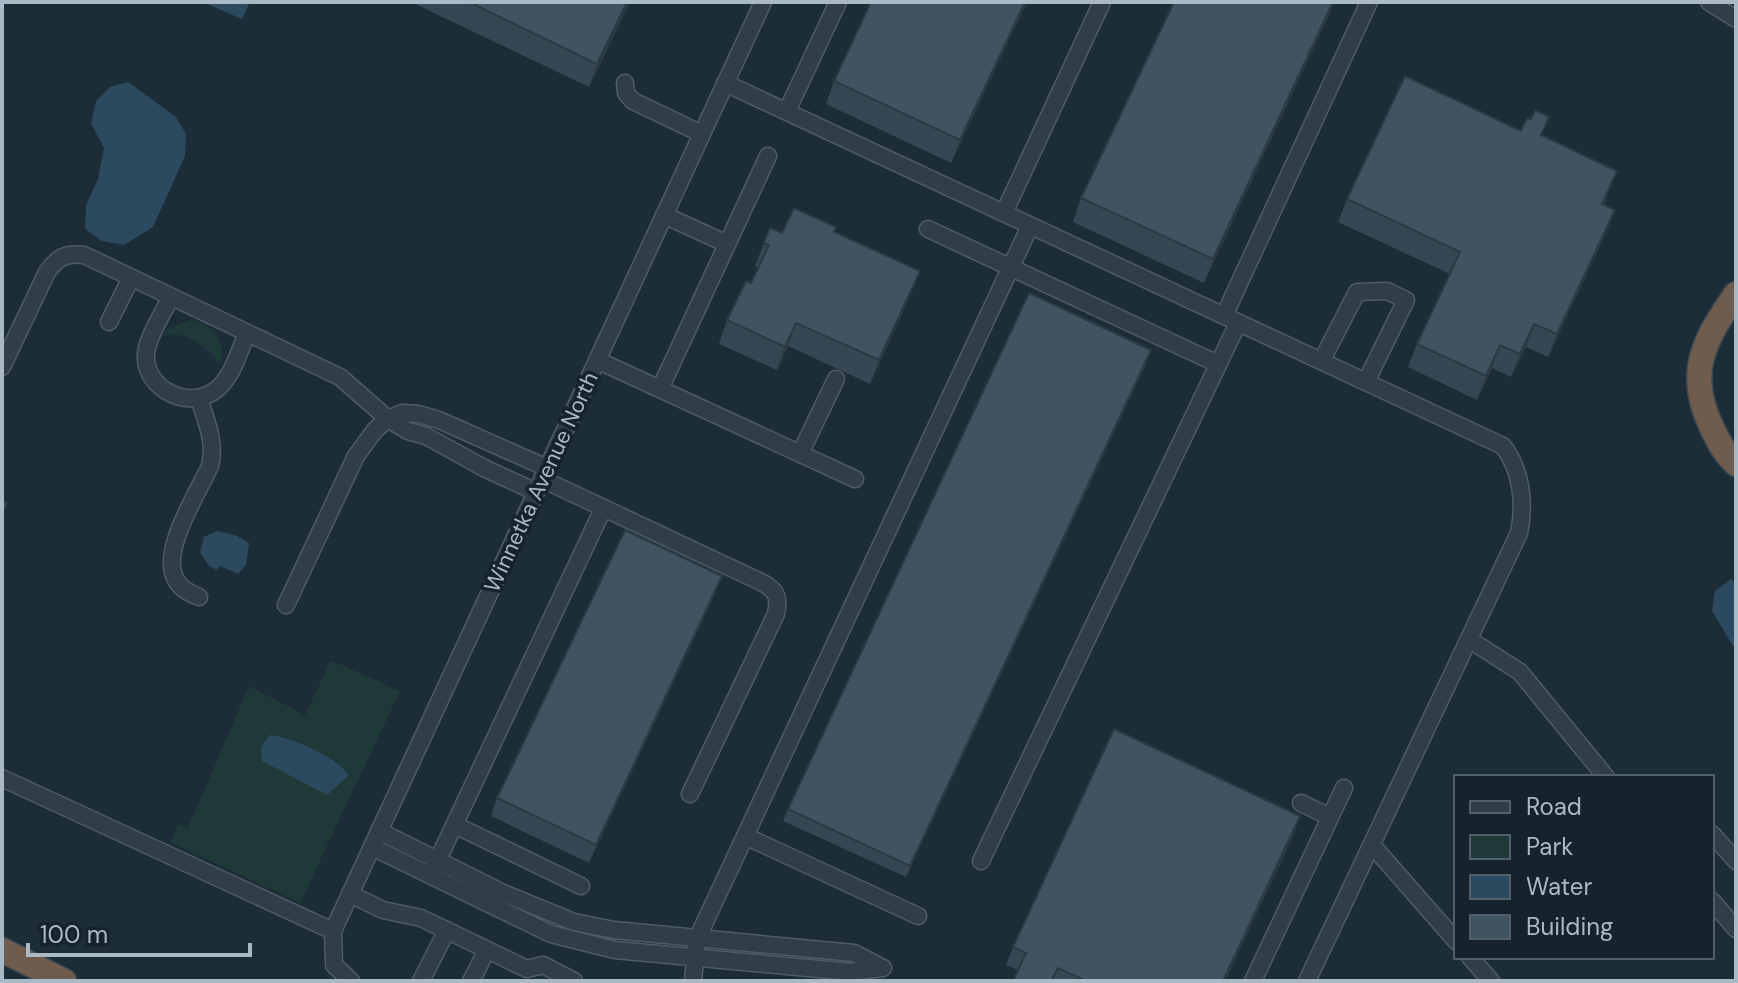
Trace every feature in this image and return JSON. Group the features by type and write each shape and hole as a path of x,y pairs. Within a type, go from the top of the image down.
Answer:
{"highway":[{"path":"1736,294 1710,332 1700,363 1697,390 1705,415 1724,453 1736,464"},
{"path":"2,950 64,981"}],"street":[{"name":"Winnetka Avenue North","path":"351,981 334,965 333,931 763,2"},
{"path":"787,111 838,2"},
{"path":"1004,213 1102,2"},
{"path":"981,861 1218,364 1231,319 1369,2"},
{"path":"1709,2 1736,19"},
{"path":"625,83 626,93 633,101 702,134"},
{"path":"725,83 1503,446 1511,457 1524,510 1519,533 1307,981"},
{"path":"660,389 768,156"},
{"path":"664,215 727,244"},
{"path":"693,981 697,939 1030,226"},
{"path":"928,229 1218,364"},
{"path":"2,367 56,259 68,253 84,255 340,377 388,419 473,461 542,480"},
{"path":"109,322 131,278"},
{"path":"1322,360 1357,292 1387,291 1406,300 1366,382"},
{"path":"171,297 147,349 151,375 170,395 184,399 199,398 213,392 224,382 247,333"},
{"path":"597,360 855,479"},
{"path":"800,454 836,379"},
{"path":"199,398 213,443 213,454 175,542 170,562 175,580 185,591 199,597"},
{"path":"286,605 356,456 375,430 388,419 402,413 419,414 483,440 542,480 773,588 779,599 776,614 690,794"},
{"path":"473,461 483,440"},
{"path":"434,869 603,509"},
{"path":"1470,640 1520,672 1604,775"},
{"path":"2,778 333,931"},
{"path":"1253,981 1344,788"},
{"path":"1301,803 1330,817"},
{"path":"455,825 581,886"},
{"path":"379,831 434,869 551,934 615,950 885,974"},
{"path":"745,836 918,916"},
{"path":"1714,836 1736,861"},
{"path":"1372,845 1454,939"},
{"path":"372,847 574,922 614,930 854,953 885,974"},
{"path":"350,894 383,910 421,918 447,930 487,950 524,975 543,965 574,981"},
{"path":"1714,903 1736,929"},
{"path":"421,981 447,930"},
{"path":"471,981 487,950"},
{"path":"1472,959 1491,981"}],"green space":[{"path":"192,320 207,326 217,336 221,350 220,366 210,352 196,342 180,335 163,335 171,327"},
{"path":"331,660 400,691 300,903 171,842 178,824 188,828 249,686 305,715"}],"water":[{"path":"202,2 250,2 242,19"},
{"path":"128,82 176,117 186,134 185,156 153,227 124,245 102,241 85,229 86,205 98,179 104,148 91,123 96,101 110,87"},
{"path":"218,531 249,543 246,565 238,574 220,566 217,570 209,566 200,552 204,537"},
{"path":"1731,579 1736,583 1736,651 1712,611 1715,591"},
{"path":"270,735 314,750 336,762 348,776 327,795 262,761 261,747"}],"building":[{"path":"469,2 627,2 597,64"},
{"path":"871,2 1025,2 960,140 834,81"},
{"path":"1174,2 1333,2 1213,259 1081,198"},
{"path":"1405,76 1521,131 1535,110 1549,117 1541,135 1617,171 1602,204 1615,210 1557,334 1534,324 1520,354 1500,345 1486,376 1417,344 1460,252 1347,199"},
{"path":"794,208 836,227 834,232 920,271 879,360 796,323 785,347 727,320 746,281 751,283 769,245 764,243 770,228 782,233"},
{"path":"1029,293 1151,350 910,866 788,809"},
{"path":"625,530 722,576 596,845 497,798"},
{"path":"1114,729 1300,816 1223,981 1086,981 1058,968 1051,981 1013,981 1026,953 1013,947"}]}
